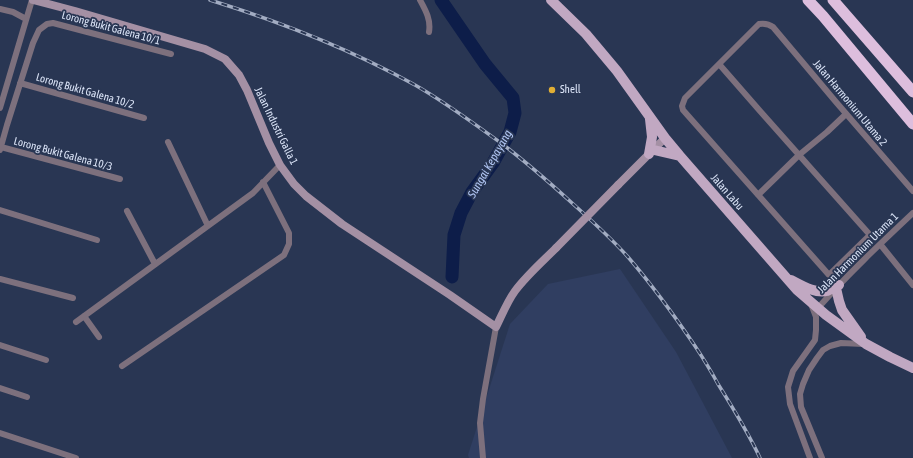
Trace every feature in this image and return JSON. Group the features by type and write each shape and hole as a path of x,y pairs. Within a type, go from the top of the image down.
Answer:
{"highway":[{"path":"808,0 913,124"},
{"path":"833,0 913,92"}],"main road":[{"name":"Jalan Industri Galla 1","path":"32,0 205,49 225,59 239,75 247,90 269,143 280,165 294,184 306,196 342,224 496,327"},
{"name":"Jalan Labu","path":"558,2 617,71 665,138 797,290 830,318 866,344 913,368"},
{"path":"650,117 652,152"},
{"path":"496,327 509,300 526,278 665,138"},
{"path":"652,152 680,156"},
{"path":"785,277 809,288 818,290 826,291 837,287 838,301 842,310 866,344"}],"street":[{"path":"0,108 3,83 32,0"},
{"path":"420,0 429,19 429,32"},
{"path":"0,9 13,12 26,19"},
{"name":"Lorong Bukit Galena 10/1","path":"20,83 33,43 39,30 46,24 53,22 171,54"},
{"name":"Jalan Harmonium Utama 2","path":"719,64 759,24 764,23 774,27 846,114 913,191"},
{"path":"719,64 870,235 829,275 684,110 682,106 685,98 719,64"},
{"path":"0,148 20,83"},
{"name":"Lorong Bukit Galena 10/2","path":"20,83 144,118"},
{"path":"758,195 799,155 846,114"},
{"path":"168,142 208,226"},
{"name":"Lorong Bukit Galena 10/3","path":"0,148 120,179"},
{"path":"76,322 253,193 280,165"},
{"path":"122,366 284,254 290,244 289,233 264,182"},
{"path":"0,210 97,240"},
{"path":"127,211 155,264"},
{"name":"Jalan Harmonium Utama 1","path":"814,305 837,287 913,213"},
{"path":"880,244 913,285"},
{"path":"0,279 73,298"},
{"path":"810,458 790,404 788,387 793,371 815,340 816,317 814,305"},
{"path":"84,316 99,337"},
{"path":"483,458 480,423 496,327"},
{"path":"822,458 801,407 800,394 803,384 823,350 841,343 866,344"},
{"path":"0,345 46,360"},
{"path":"0,388 27,397"},
{"path":"0,433 54,455 76,458"}],"shaded area":[{"path":"620,269 676,352 732,458 469,458 468,455 510,324 548,284"}],"waterway":[{"name":"Sungai Kepayang","path":"441,0 485,64 513,98 515,113 510,132 493,163 472,192 461,213 454,235 452,277"}],"railway":[{"path":"210,0 315,37 390,72 415,85 448,106 501,143 528,165 608,236 646,278 701,355 740,420 760,458"}],"place":[{"name":"Shell","path":"552,90"}]}
